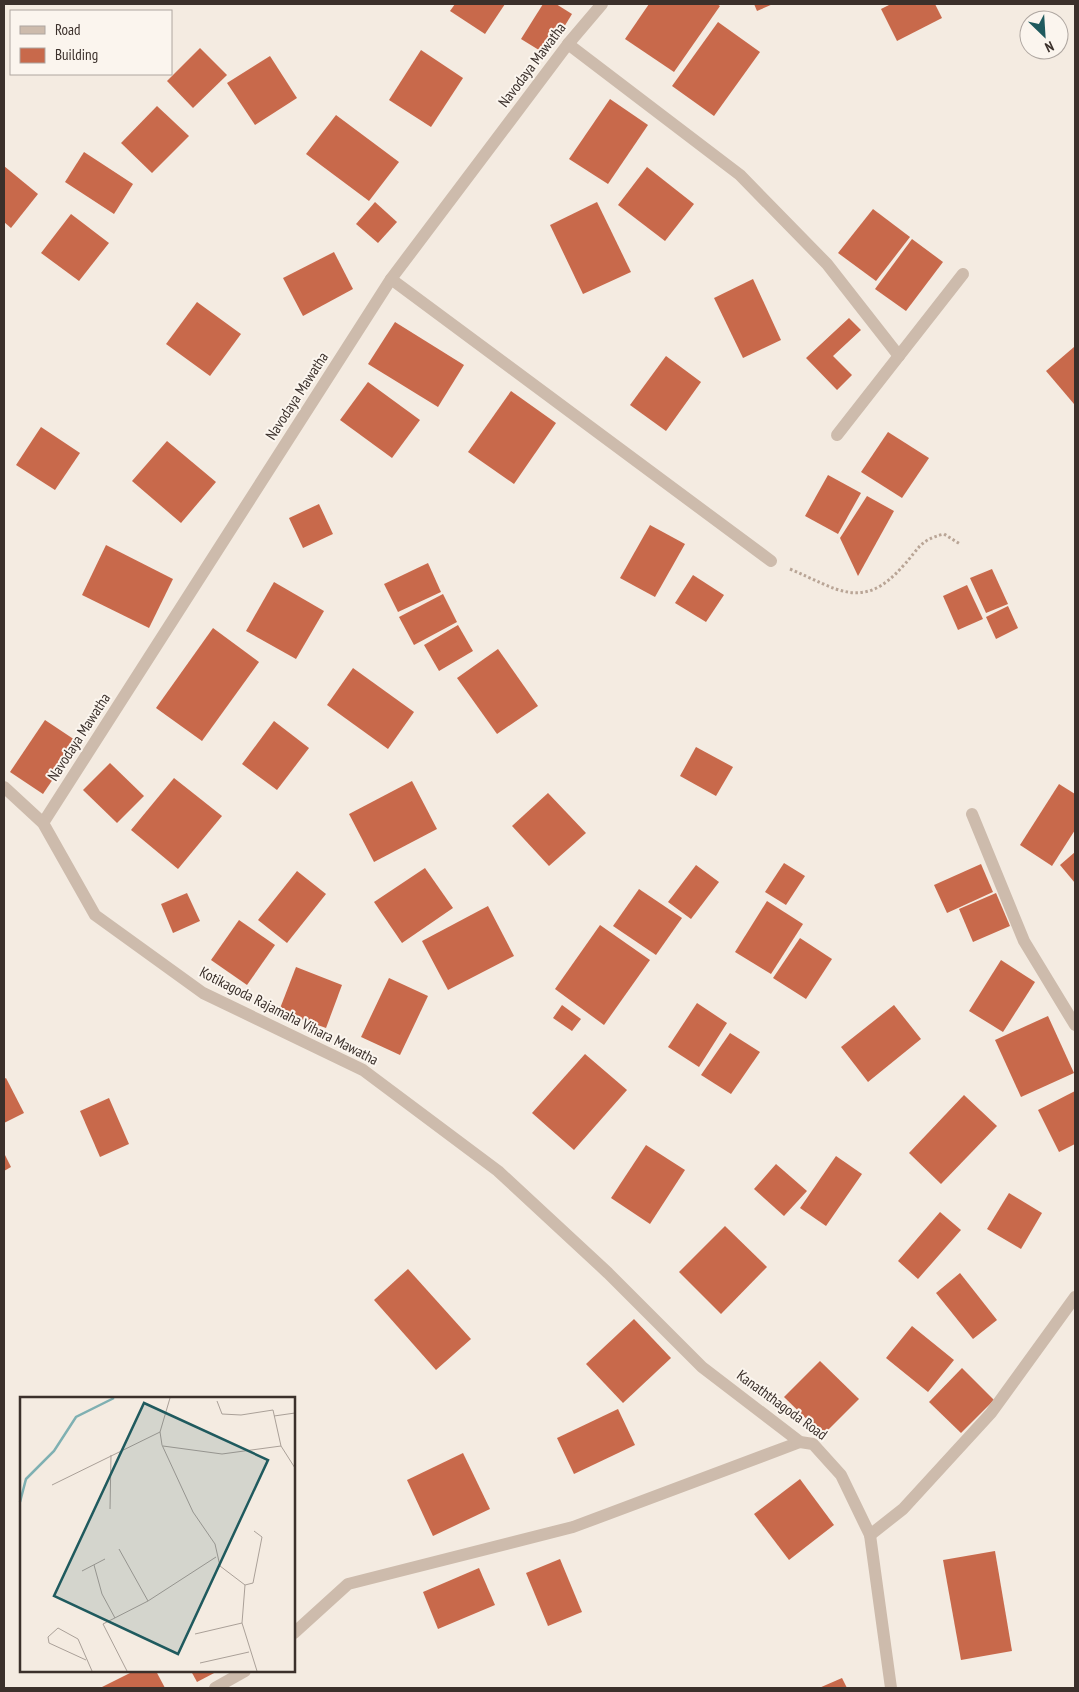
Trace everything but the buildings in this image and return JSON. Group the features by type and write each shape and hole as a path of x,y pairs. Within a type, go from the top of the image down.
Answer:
{"street":[{"name":"Navodaya Mawatha","path":"43,823 391,280 568,44 602,4"},
{"path":"568,44 740,175 827,264 899,356"},
{"path":"837,435 963,274"},
{"path":"391,280 771,561"},
{"name":"Kotikagoda Rajamaha Vihara Mawatha","path":"4,787 43,823 95,915 203,993 363,1070 498,1171 608,1273"},
{"path":"972,814 1024,941 1075,1025"},
{"name":"Kanaththagoda Road","path":"608,1273 702,1366 800,1442 813,1444 841,1475 870,1535 891,1688"},
{"path":"870,1535 903,1509 991,1413 1075,1297"},
{"path":"295,1632 348,1584 573,1527 800,1442"},
{"path":"215,1688 243,1672"}],"path":[{"path":"771,561 839,591 865,594 880,588 904,566 916,548 928,538 944,534 960,544"}]}
